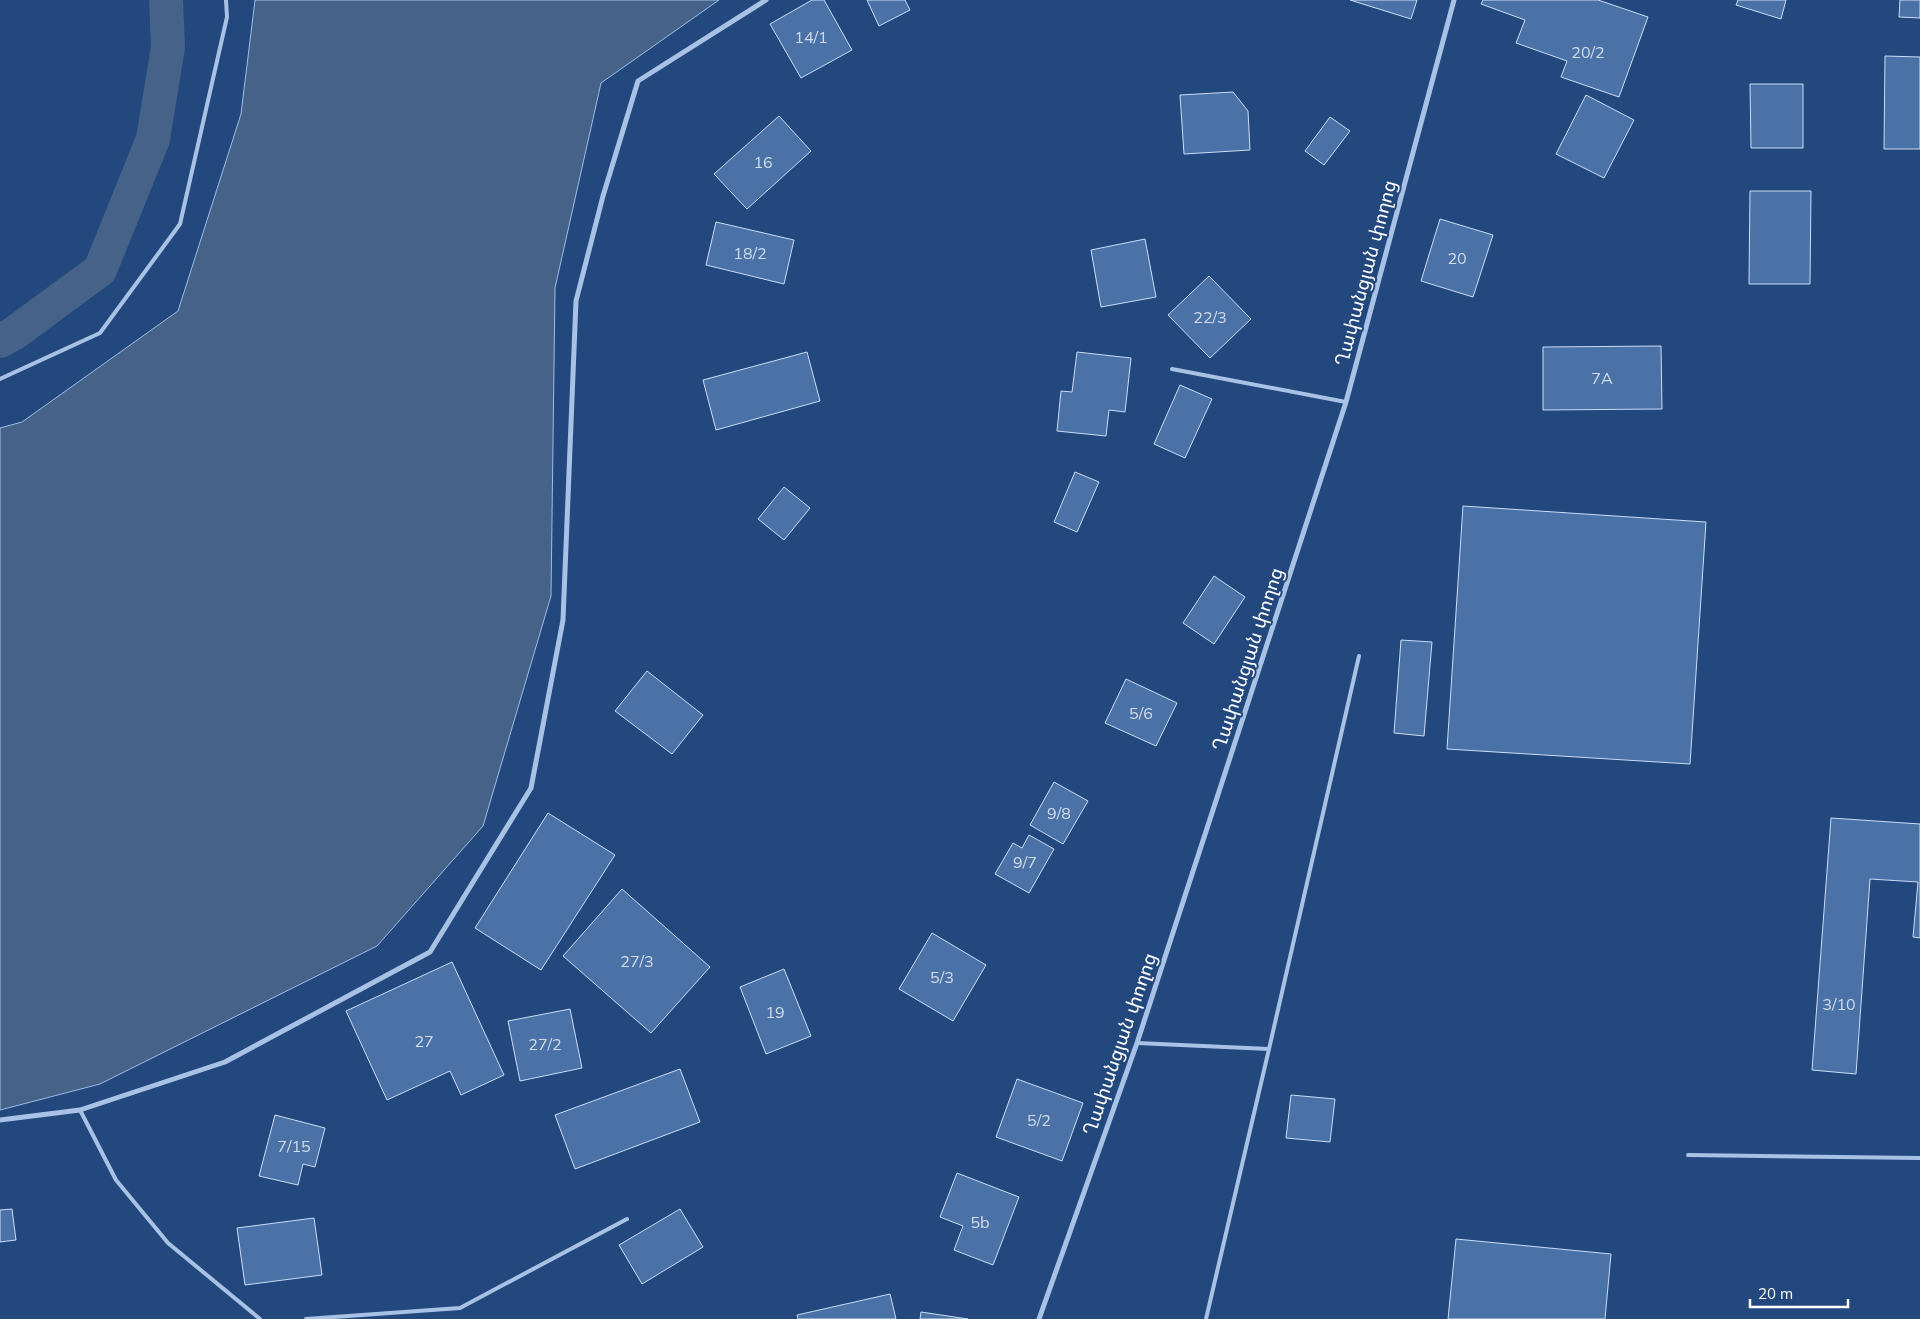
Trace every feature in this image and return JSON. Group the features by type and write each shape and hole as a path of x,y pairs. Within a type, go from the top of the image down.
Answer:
{"street":[{"path":"0,1120 80,1110 225,1062 430,952 532,788 562,620 576,302 603,196 638,81 766,0"},
{"name":"Ղափանցյան փողոց","path":"1039,1319 1137,1043 1346,402 1454,0"}],"lane":[{"path":"0,379 100,333 180,224 227,18 226,0"},
{"path":"1172,370 1346,402"},
{"path":"1206,1319 1270,1049 1359,656"},
{"path":"1137,1043 1270,1049"},
{"path":"80,1110 116,1180 168,1243 260,1319"},
{"path":"1688,1155 1920,1158"},
{"path":"306,1319 460,1308 627,1219"}],"water":[{"path":"255,0 719,0 601,83 555,288 551,596 483,826 377,946 100,1084 0,1110 0,428 22,422 178,311 241,114"}],"building":[{"path":"812,0 824,0 852,50 801,78 770,24"},
{"path":"867,0 905,0 910,10 879,26"},
{"path":"1350,0 1417,0 1411,19"},
{"path":"1483,0 1598,0 1648,17 1619,97 1561,77 1567,61 1516,43 1525,20 1481,4"},
{"path":"1738,0 1786,0 1781,19 1736,5"},
{"path":"1900,0 1920,0 1920,18 1899,17"},
{"path":"1885,56 1920,57 1920,149 1884,149"},
{"path":"1750,84 1803,84 1803,148 1751,148"},
{"path":"1233,92 1248,111 1250,150 1184,154 1180,95"},
{"path":"1586,95 1634,120 1604,178 1556,154"},
{"path":"779,116 811,151 747,209 714,174"},
{"path":"1330,117 1350,131 1324,165 1305,151"},
{"path":"1750,191 1811,191 1810,284 1749,284"},
{"path":"1440,219 1493,235 1473,297 1421,281"},
{"path":"716,222 794,240 784,284 706,265"},
{"path":"1145,239 1156,297 1101,307 1091,250"},
{"path":"1209,276 1251,319 1210,358 1168,315"},
{"path":"1661,346 1662,409 1543,410 1543,347"},
{"path":"807,352 820,401 716,430 703,380"},
{"path":"1077,352 1131,358 1125,412 1109,410 1106,436 1057,431 1061,391 1072,392"},
{"path":"1180,385 1212,399 1185,458 1154,444"},
{"path":"1075,472 1099,482 1077,532 1054,522"},
{"path":"784,487 810,508 784,540 758,519"},
{"path":"1463,506 1706,522 1690,764 1447,749"},
{"path":"1214,576 1245,597 1214,644 1183,623"},
{"path":"1401,640 1432,642 1424,736 1394,733"},
{"path":"647,671 703,715 672,754 615,711"},
{"path":"1126,679 1177,703 1156,746 1105,723"},
{"path":"1054,782 1088,801 1063,844 1030,825"},
{"path":"548,813 615,855 541,970 475,928"},
{"path":"1831,818 1920,824 1920,938 1913,937 1918,882 1870,879 1856,1074 1812,1070"},
{"path":"1029,835 1054,849 1029,893 995,874 1013,843 1022,848"},
{"path":"622,889 710,967 651,1033 563,956"},
{"path":"932,933 986,965 953,1021 899,989"},
{"path":"452,962 504,1075 461,1095 450,1071 387,1100 346,1011"},
{"path":"784,969 811,1036 766,1054 740,987"},
{"path":"570,1009 582,1068 520,1081 508,1021"},
{"path":"680,1069 700,1122 575,1169 555,1115"},
{"path":"1017,1079 1083,1103 1062,1161 996,1137"},
{"path":"1291,1095 1335,1099 1330,1142 1286,1138"},
{"path":"275,1115 325,1128 315,1167 303,1164 298,1185 259,1176"},
{"path":"957,1173 1019,1197 993,1265 954,1250 963,1226 940,1217"},
{"path":"12,1209 16,1240 0,1242 0,1210"},
{"path":"680,1209 703,1247 642,1284 619,1245"},
{"path":"314,1218 322,1275 245,1285 237,1228"},
{"path":"1456,1239 1611,1254 1605,1319 1448,1319"},
{"path":"890,1294 896,1319 798,1319 797,1315"},
{"path":"921,1312 968,1319 920,1319"}],"waterway":[{"path":"0,341 13,334 100,270 153,139 168,47 166,0"}]}
